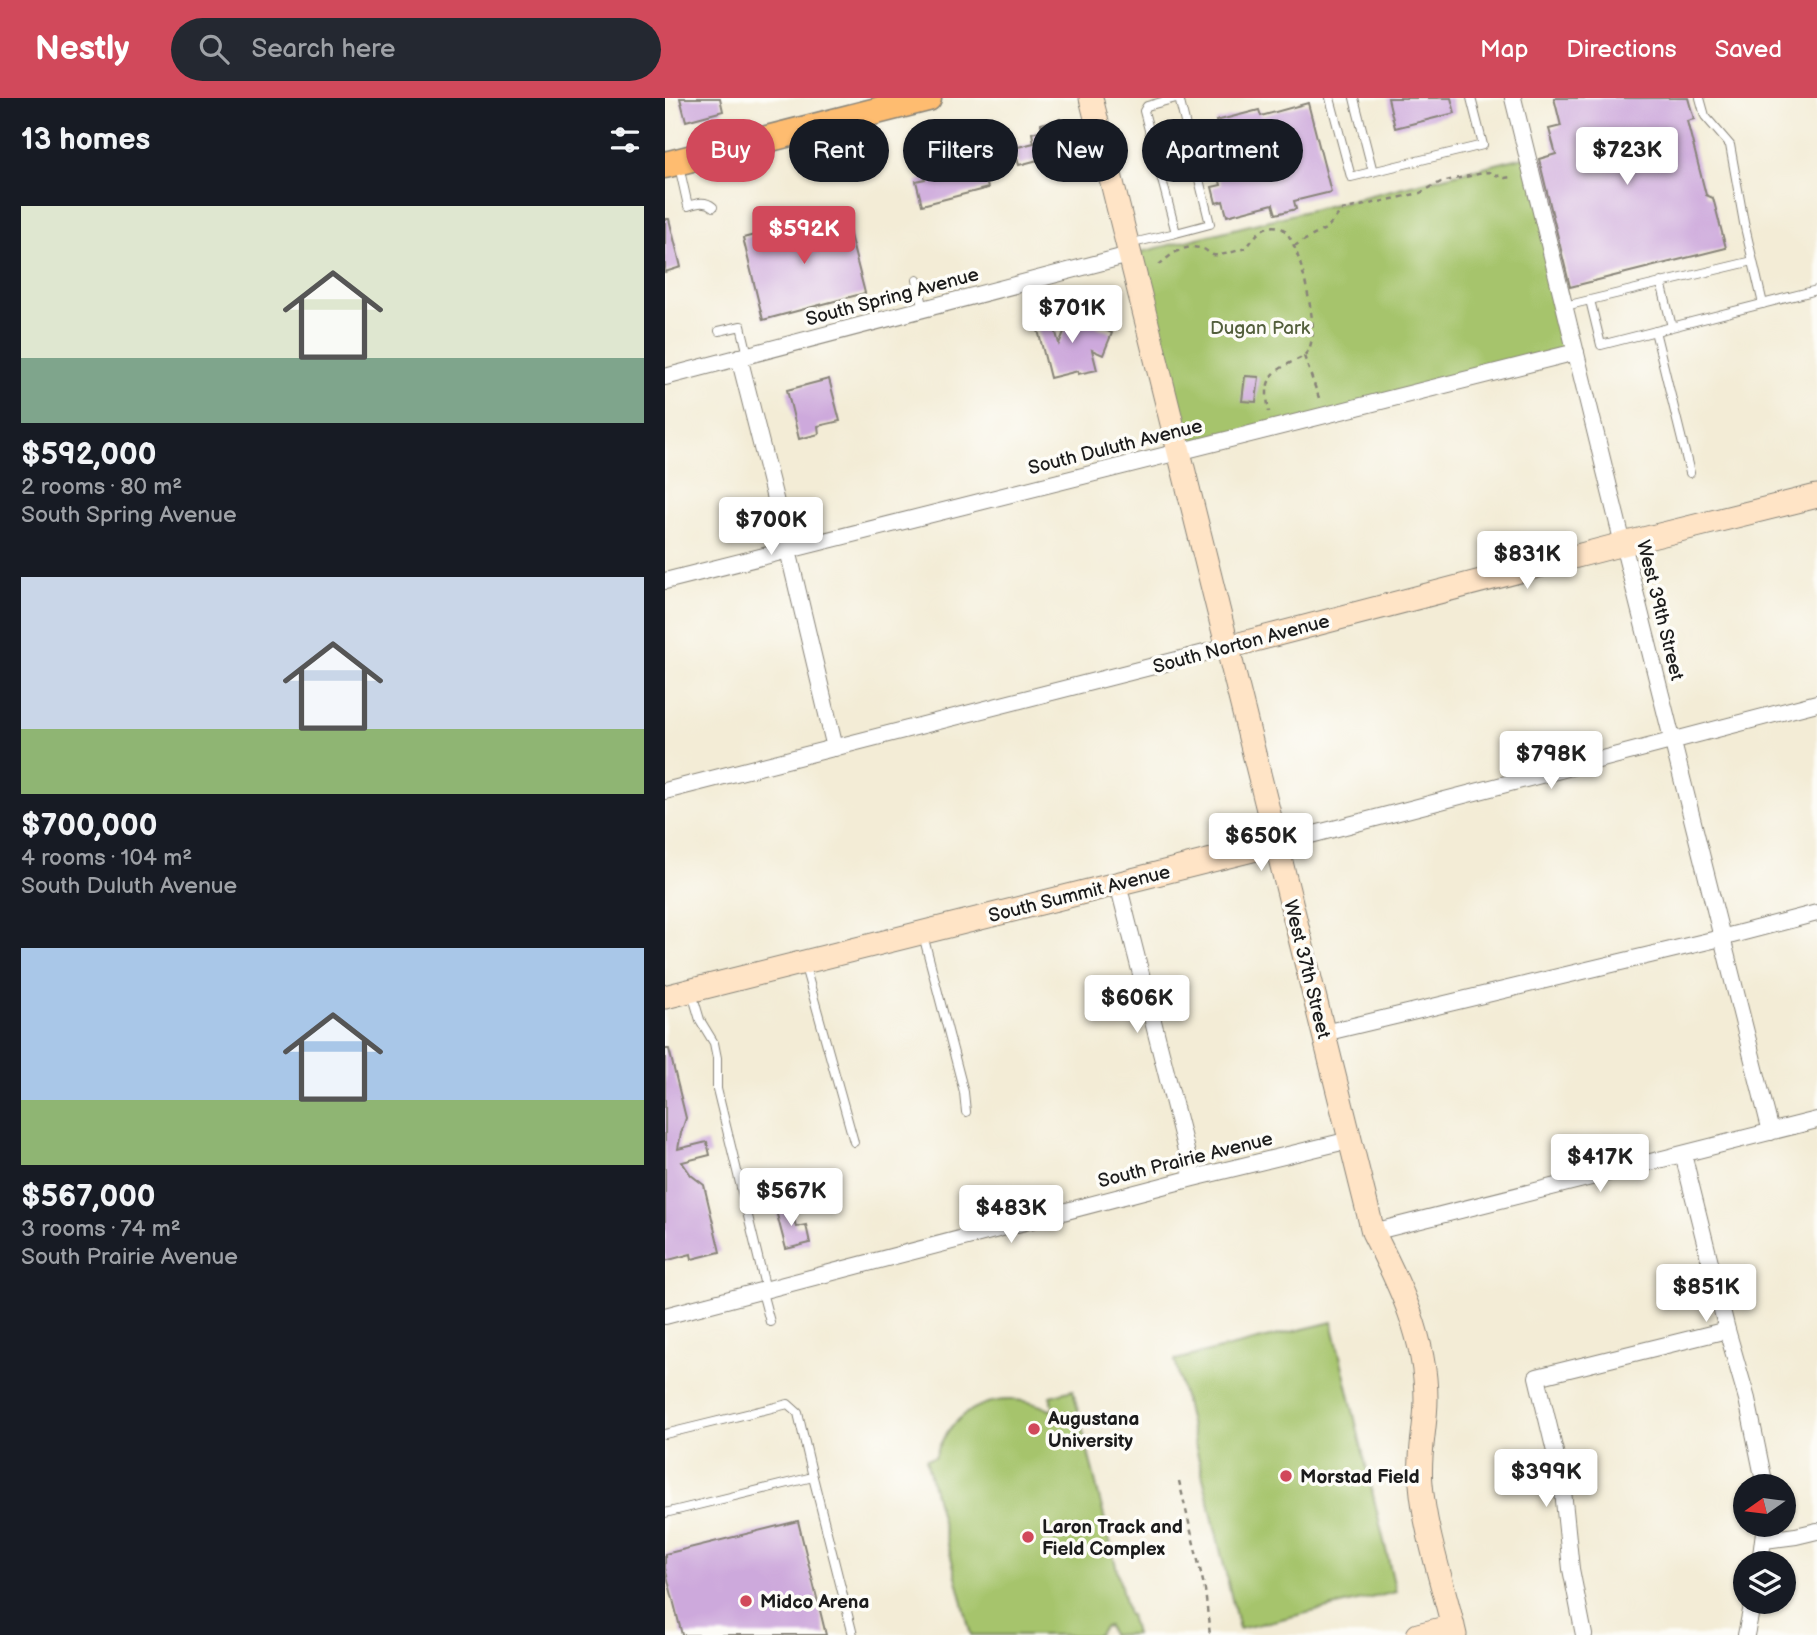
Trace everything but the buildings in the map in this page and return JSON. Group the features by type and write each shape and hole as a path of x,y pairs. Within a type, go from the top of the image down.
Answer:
{"main road":[{"path":"671,163 927,98"}],"street":[{"name":"West 37th Street","path":"1091,98 1373,1232 1401,1289 1419,1343 1425,1372 1426,1400 1420,1449 1421,1485 1428,1527 1454,1631"},
{"name":"West 39th Street","path":"1513,98 1771,1132"},
{"name":"South Spring Avenue","path":"665,377 924,309 1128,250"},
{"name":"South Duluth Avenue","path":"665,581 1576,352"},
{"path":"743,356 835,748"},
{"name":"South Norton Avenue","path":"665,791 1817,496"},
{"name":"South Summit Avenue","path":"665,997 1276,844 1817,703"},
{"path":"1118,884 1193,1178"},
{"path":"1324,1033 1817,913"},
{"path":"1373,1232 1817,1120"},
{"name":"South Prairie Avenue","path":"665,1316 1193,1178 1350,1140"},
{"path":"1683,1154 1747,1399 1763,1474"},
{"path":"1584,1635 1571,1569 1562,1482 1537,1377 1727,1330"},
{"path":"1796,1536 1817,1531"},
{"path":"1746,1635 1750,1614"},
{"path":"1418,1635 1454,1631"}],"lane":[{"path":"1128,250 1210,224 1177,98 1147,106 1144,111 1176,233"},
{"path":"1330,98 1351,177 1483,145 1472,98"},
{"path":"1354,98 1373,172"},
{"path":"1700,98 1705,116 1730,145 1744,223 1763,304"},
{"path":"671,163 688,205 699,202 713,206"},
{"path":"1565,306 1753,261"},
{"path":"917,280 924,309"},
{"path":"1661,282 1672,327"},
{"path":"1590,300 1601,345 1817,290"},
{"path":"719,331 741,326 743,356"},
{"path":"1655,331 1690,473"},
{"path":"922,933 964,1093 966,1112"},
{"path":"804,962 854,1142"},
{"path":"691,990 700,1020 713,1043 717,1058 716,1089 769,1322"},
{"path":"665,1434 788,1404 798,1413 853,1635"},
{"path":"665,1513 813,1477"}],"path":[{"path":"1294,246 1327,228 1342,210 1420,193 1441,183 1488,172 1505,178 1511,177"},
{"path":"1159,265 1180,249 1205,249 1213,255 1246,248 1259,231 1265,228 1283,228 1294,246 1309,303 1313,332 1310,349 1304,356 1277,369 1269,381 1269,412"},
{"path":"1304,356 1319,398"},
{"path":"1179,1481 1205,1590 1210,1635"}],"green space":[{"name":"Dugan Park","path":"1528,156 1576,352 1178,452 1129,255"},
{"name":"Morstad Field","path":"1332,1322 1396,1592 1239,1629 1175,1360"},
{"name":"Laron Track and Field Complex","path":"1073,1390 1128,1615 1135,1634 1111,1635 1108,1626 1098,1635 971,1635 926,1459 935,1457 953,1425 966,1413 981,1405 1014,1400 1050,1410 1054,1409 1050,1396"}],"place":[{"name":"Augustana University","path":"1034,1429"},
{"name":"Morstad Field","path":"1286,1476"},
{"name":"Laron Track and Field Complex","path":"1028,1537"},
{"name":"Midco Arena","path":"746,1601"}]}
